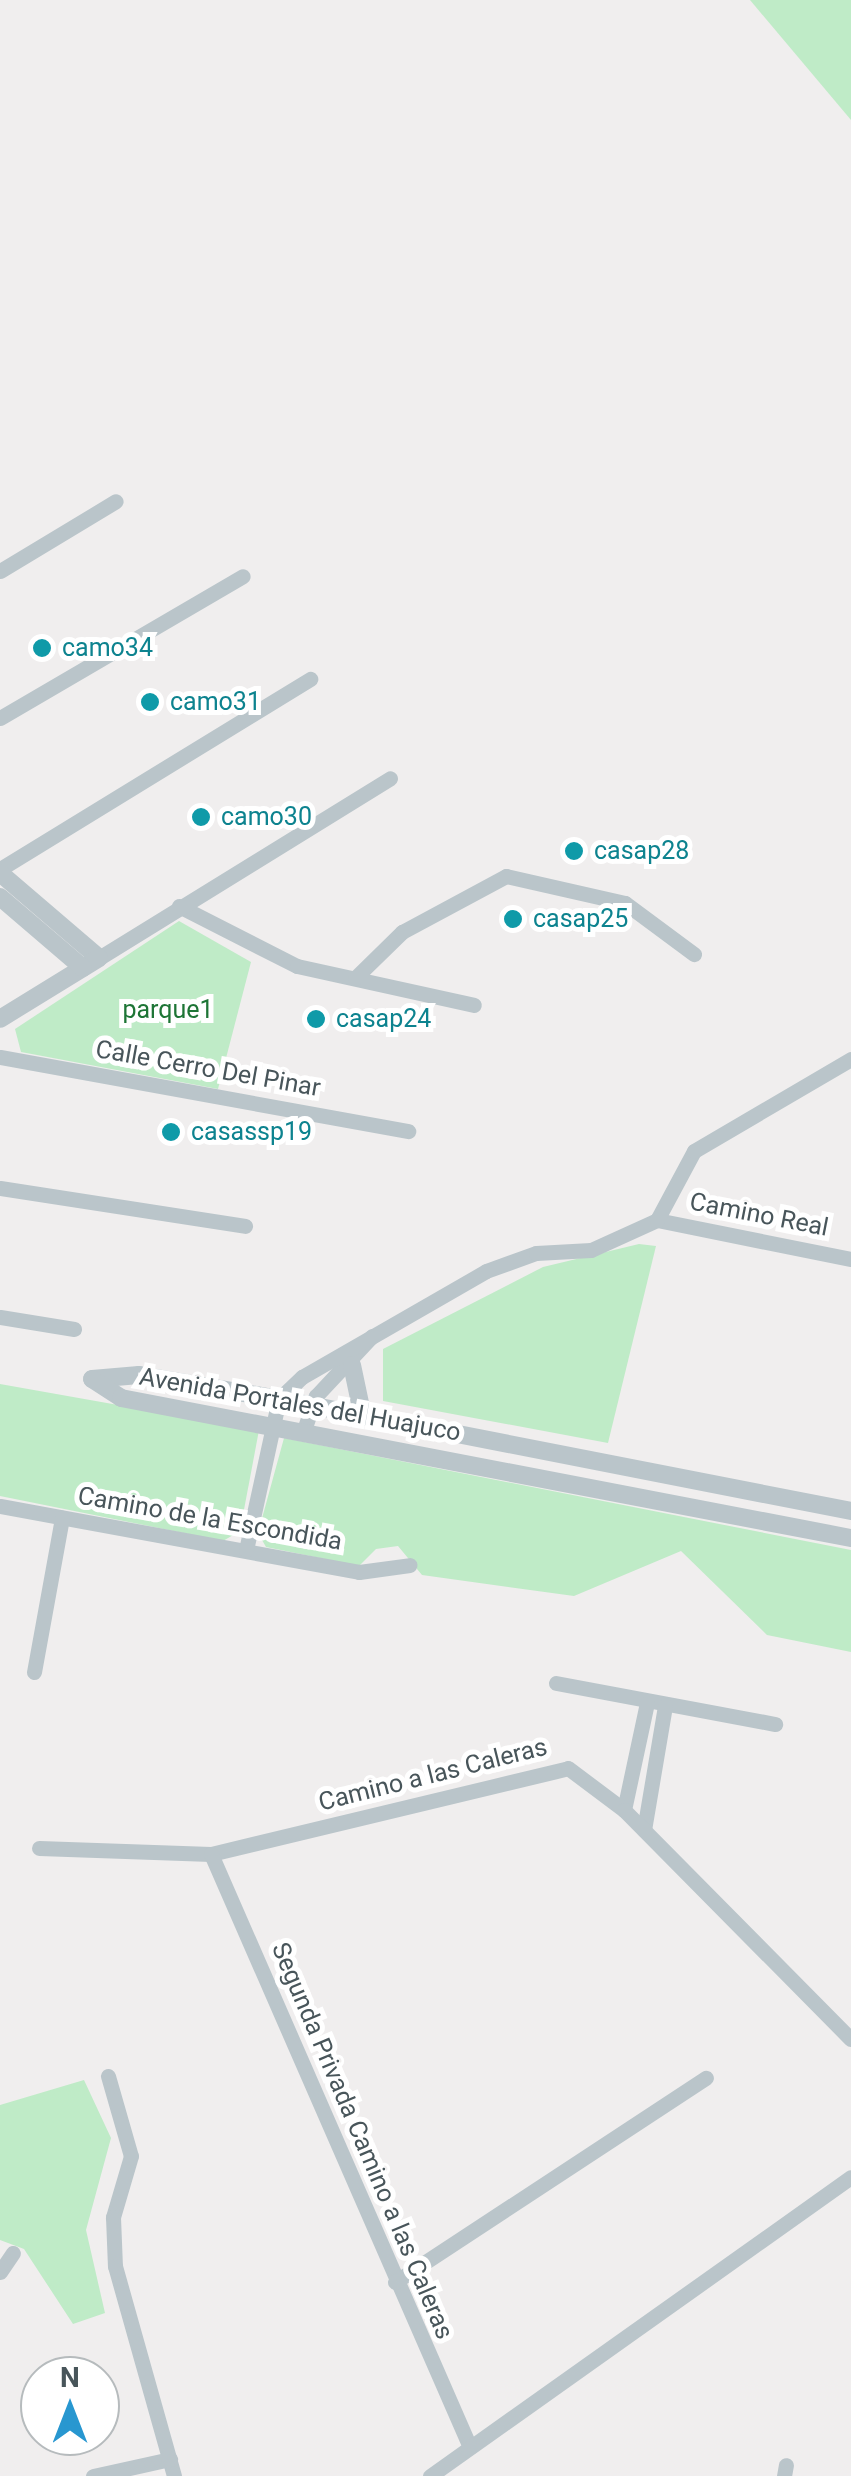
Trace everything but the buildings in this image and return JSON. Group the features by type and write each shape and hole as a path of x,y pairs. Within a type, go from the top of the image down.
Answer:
{"street":[{"path":"0,571 116,501"},
{"path":"0,718 243,576"},
{"path":"91,963 0,871 310,679"},
{"path":"0,1019 390,778"},
{"path":"355,978 402,932 506,876 625,903 694,954"},
{"path":"0,897 91,963"},
{"path":"179,906 270,956 474,1004"},
{"name":"Calle Cerro Del Pinar","path":"0,1056 408,1131"},
{"path":"246,1550 280,1399 372,1336 513,1259 591,1250 657,1220 694,1152 851,1059"},
{"path":"0,1188 244,1226"},
{"name":"Camino Real","path":"657,1220 851,1259"},
{"path":"0,1317 74,1329"},
{"path":"304,1430 309,1407 352,1365 372,1336"},
{"path":"352,1365 363,1417"},
{"name":"Avenida Portales del Huajuco","path":"851,1512 280,1399 122,1374 92,1379 121,1398 304,1430 851,1538"},
{"name":"Camino de la Escondida","path":"0,1506 359,1572 410,1565"},
{"path":"34,1672 62,1518"},
{"path":"556,1683 775,1724"},
{"path":"624,1810 647,1703"},
{"path":"644,1830 665,1706"},
{"name":"Camino a las Caleras","path":"39,1848 211,1854 548,1770 586,1775 851,2039"},
{"name":"Segunda Privada Camino a las Caleras","path":"211,1854 470,2447"},
{"path":"108,2076 131,2156 113,2217 115,2266 174,2476"},
{"path":"395,2282 706,2078"},
{"path":"430,2476 851,2177"},
{"path":"0,2272 13,2253"},
{"path":"93,2476 170,2458"}],"green space":[{"path":"750,0 851,0 851,120"},
{"name":"parque1","path":"179,921 251,962 218,1089 21,1052 15,1029"},
{"path":"639,1244 656,1246 608,1443 383,1401 383,1349 543,1267"},
{"path":"0,1384 259,1430 240,1531 223,1541 0,1496"},
{"path":"284,1438 851,1550 851,1652 767,1635 681,1551 574,1596 422,1575 398,1546 376,1549 359,1566 266,1547 258,1533"},
{"path":"84,2080 111,2138 86,2230 105,2313 73,2324 24,2249 0,2240 0,2105"}],"place":[{"name":"camo34","path":"42,648"},
{"name":"camo31","path":"150,702"},
{"name":"camo30","path":"201,817"},
{"name":"casap28","path":"574,851"},
{"name":"casap25","path":"513,919"},
{"name":"casap24","path":"316,1019"},
{"name":"casassp19","path":"171,1132"}]}
